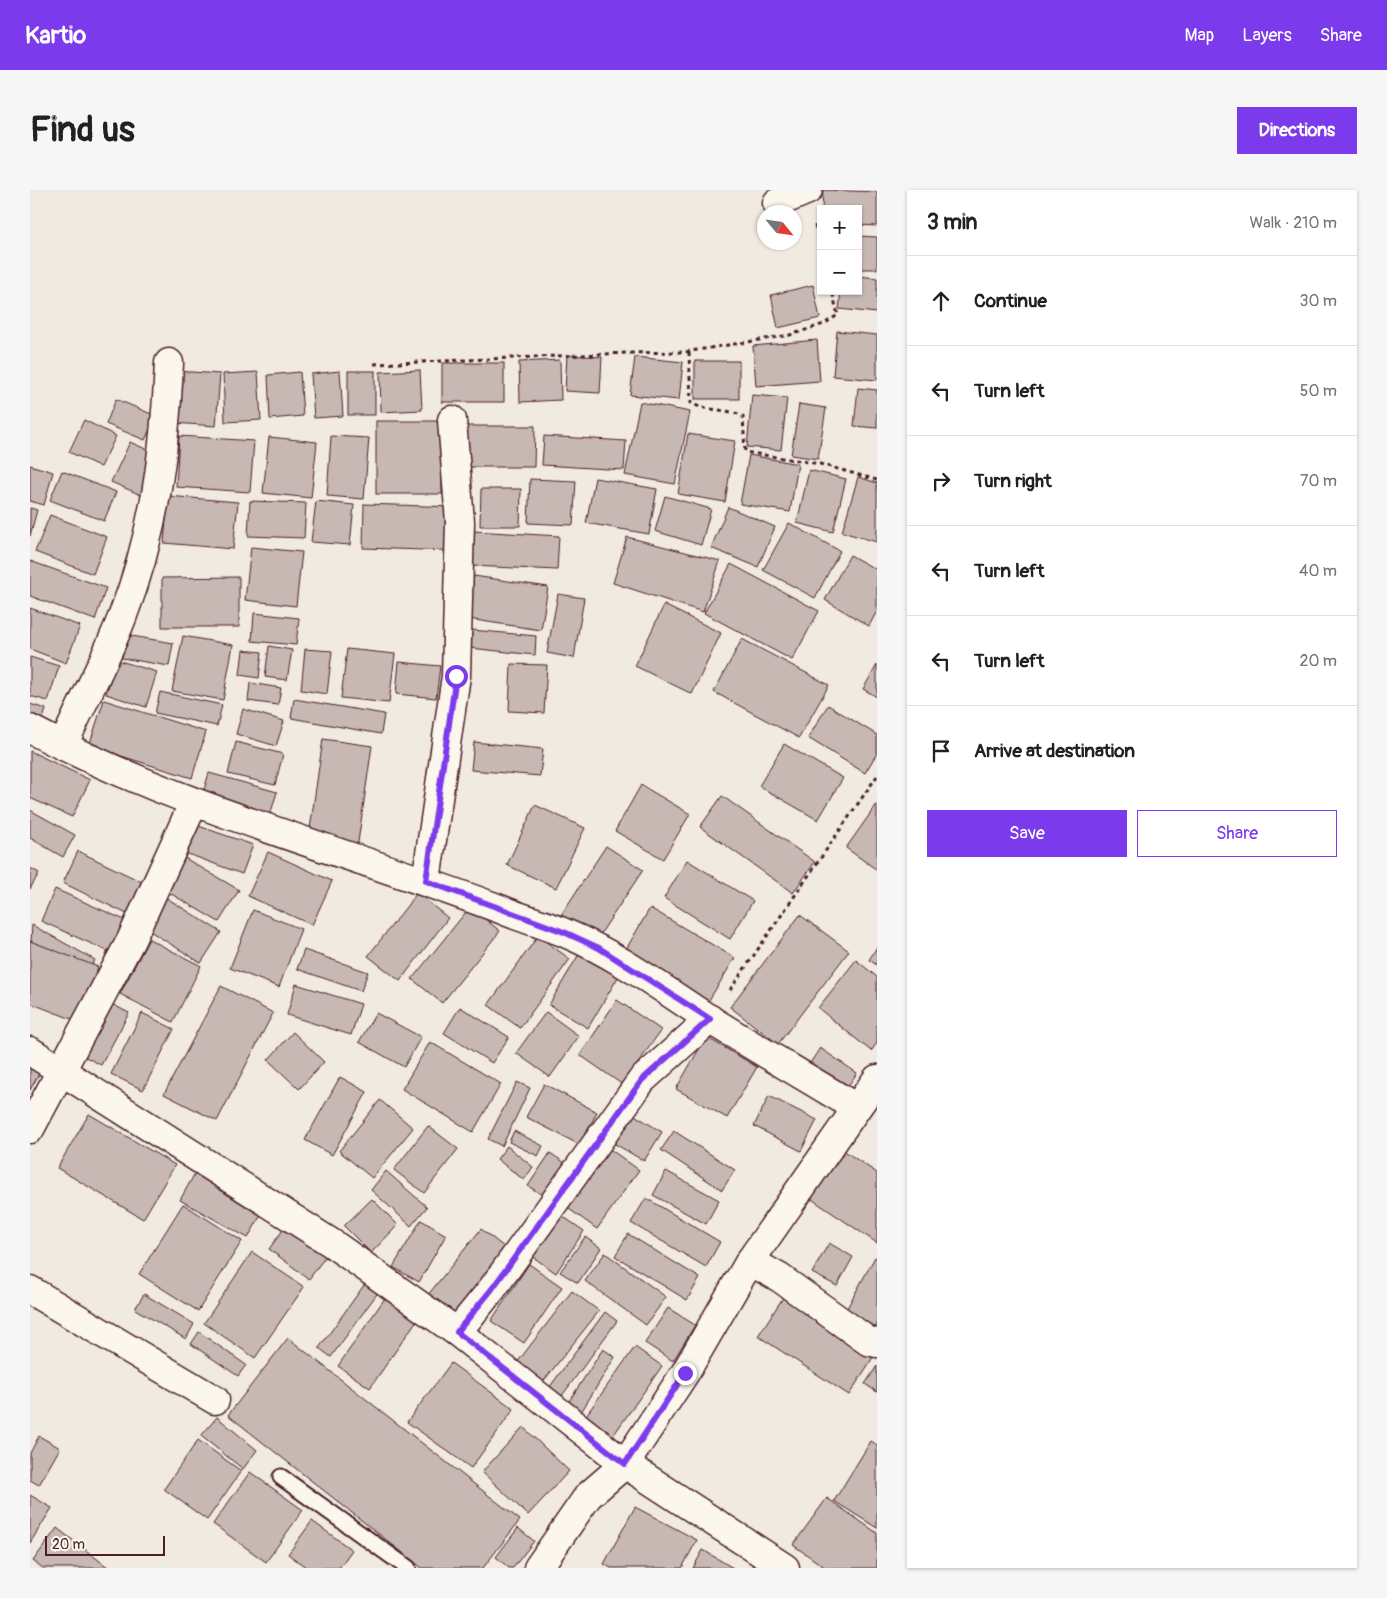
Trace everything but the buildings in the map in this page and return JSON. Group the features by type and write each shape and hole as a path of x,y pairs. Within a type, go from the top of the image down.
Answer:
{"street":[{"path":"777,203 808,190"},
{"path":"63,746 123,617 148,535 162,460 169,363"},
{"path":"426,881 456,676 460,522 452,420"},
{"path":"30,728 116,771 194,802 344,856 426,881 564,932 599,948 855,1108"},
{"path":"30,1130 131,940 194,802"},
{"path":"457,1332 492,1289 642,1080 710,1019"},
{"path":"30,1051 333,1244 457,1332 625,1464 785,1568"},
{"path":"538,1568 588,1496 625,1464 685,1373 750,1261 877,1079"},
{"path":"750,1261 780,1278 868,1341 877,1342"},
{"path":"30,1290 215,1400"}],"lane":[{"path":"281,1477 408,1568"}],"path":[{"path":"374,364 689,352 790,335 824,324 838,315 833,295"},
{"path":"689,352 691,403 697,406 734,411 743,416 745,452 820,464 877,480"},
{"path":"710,1019 877,776"}],"route":[{"path":"456,676 426,881 564,932 599,948 710,1019 642,1080 585,1156 492,1289 457,1332 625,1464 685,1373"}]}
